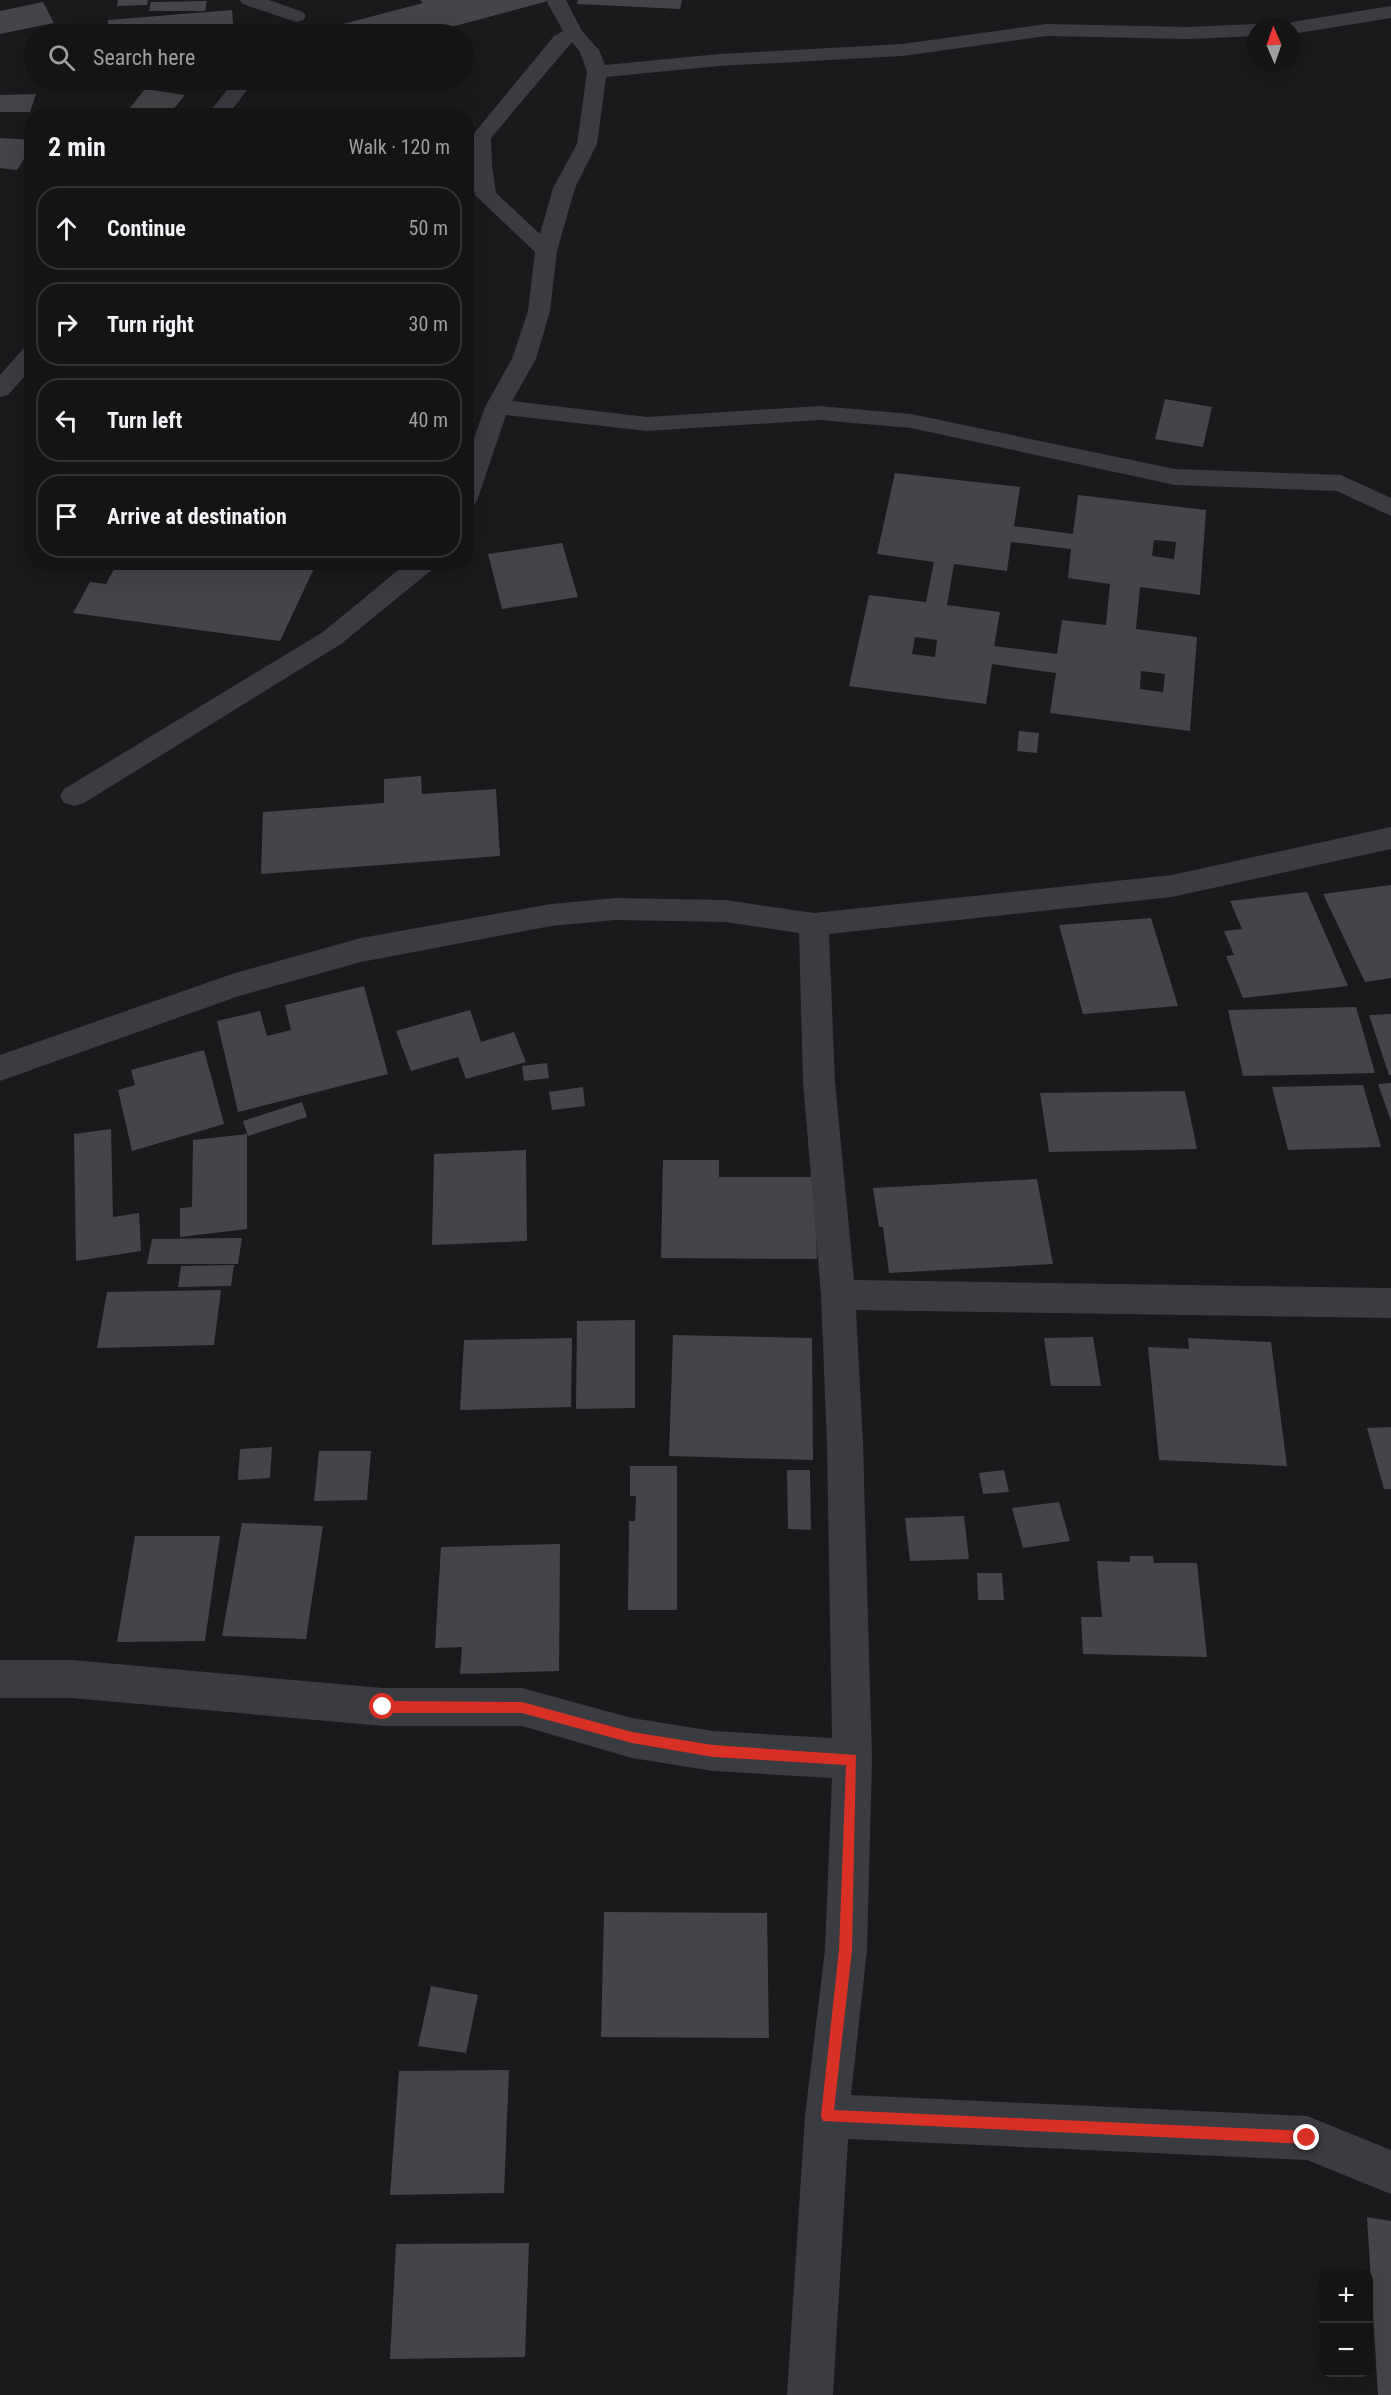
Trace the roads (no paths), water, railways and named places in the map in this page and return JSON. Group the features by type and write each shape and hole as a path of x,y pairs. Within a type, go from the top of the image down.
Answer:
{"street":[{"path":"250,0 296,16"},
{"path":"289,24 310,0"},
{"path":"474,475 497,407 524,360 539,311 546,251 564,188 587,144 597,72 589,50 574,33 556,0"},
{"path":"1301,26 1391,12"},
{"path":"597,72 719,60 902,50 1046,30 1189,33 1247,30"},
{"path":"546,251 486,195 481,165 481,137 561,40 574,33"},
{"path":"222,108 237,90"},
{"path":"0,390 24,362"},
{"path":"497,407 647,424 819,413 911,421 1175,477 1341,483 1391,508"},
{"path":"74,796 332,638 415,570"},
{"path":"0,1068 235,985 350,953 540,917 615,909 725,911 814,924 1172,886 1391,838"},
{"path":"810,2395 827,2116 846,1950 852,1759 845,1444 838,1295 819,1082 814,924"},
{"path":"838,1295 1391,1303"},
{"path":"0,1679 72,1679 383,1707 522,1707 632,1738 713,1751 852,1759"},
{"path":"827,2116 1307,2138 1391,2172"}]}
